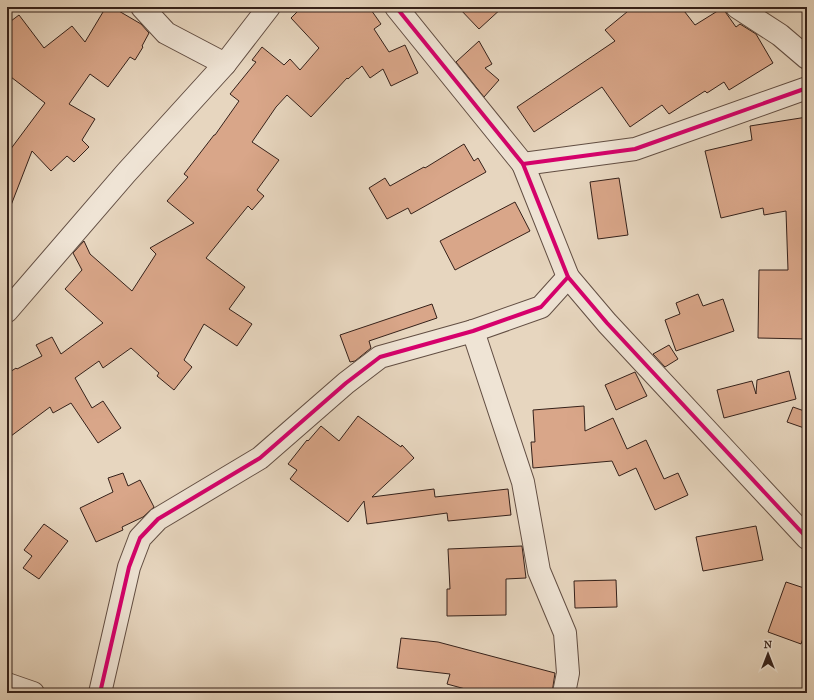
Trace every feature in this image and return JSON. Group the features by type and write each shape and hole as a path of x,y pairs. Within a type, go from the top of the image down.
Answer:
{"street":[{"path":"142,7 166,33 225,64"},
{"path":"7,311 126,173 225,64 269,7"},
{"path":"396,7 523,164 568,277 607,323 807,538"},
{"path":"737,7 780,36 807,58"},
{"path":"523,164 635,149 807,88"},
{"path":"100,693 129,567 140,538 158,519 260,458 346,383 380,357 473,331 541,308 568,277"},
{"path":"473,331 523,482 539,571 565,633 568,673 564,693"},
{"path":"7,684 33,693"}],"building":[{"path":"106,7 112,7 141,24 149,33 142,46 143,47 135,60 130,57 108,87 90,74 69,104 95,119 82,140 89,147 74,162 67,156 51,171 32,151 7,213 7,154 45,103 7,74 7,24 19,15 44,48 72,26 85,42"},
{"path":"302,7 369,7 381,24 374,29 389,52 405,45 418,73 391,86 383,69 370,78 362,66 348,79 347,78 311,117 287,95 276,107 252,142 279,160 257,190 264,196 252,210 248,206 206,258 245,287 229,309 252,324 237,346 204,324 184,360 192,367 174,390 157,376 159,373 131,348 103,368 99,361 75,378 92,408 103,401 121,428 98,443 71,403 53,413 50,407 7,439 7,374 16,368 17,369 42,356 36,345 52,337 61,354 103,323 65,289 82,270 73,253 84,241 90,254 132,291 156,254 150,248 194,223 167,201 188,177 184,174 215,135 239,101 230,94 256,62 252,60 262,47 284,65 290,59 300,70 319,48 291,18"},
{"path":"458,7 503,7 479,29"},
{"path":"633,7 681,7 695,25 724,7 726,13 736,27 740,24 756,34 773,63 729,90 724,82 707,93 705,91 669,114 662,105 630,127 602,87 534,132 517,107 615,41 605,30"},
{"path":"479,41 492,64 485,68 499,80 484,97 456,62"},
{"path":"807,117 807,339 758,338 759,270 788,270 786,211 764,215 763,208 721,218 705,151 752,140 750,126"},
{"path":"464,144 474,161 478,158 486,172 411,214 408,208 387,219 369,188 385,178 390,186 424,167 425,168"},
{"path":"619,178 628,235 598,239 590,182"},
{"path":"515,202 530,231 455,270 440,241"},
{"path":"698,294 703,306 723,299 734,331 676,351 665,320 680,314 676,303"},
{"path":"432,304 437,318 369,341 371,348 355,361 350,362 340,335"},
{"path":"669,345 678,359 665,367 653,354"},
{"path":"789,371 796,399 724,418 717,390 752,381 756,394 757,380"},
{"path":"635,372 647,396 616,410 605,385"},
{"path":"584,406 585,431 613,418 627,449 646,440 664,479 678,473 688,495 655,510 636,468 619,476 612,461 533,468 531,442 535,442 533,410"},
{"path":"793,407 807,412 807,429 787,422"},
{"path":"358,416 401,447 402,445 414,458 372,497 434,489 435,497 508,489 511,515 448,521 447,513 367,524 364,501 348,522 290,479 297,470 288,464 307,440 308,441 321,426 339,441"},
{"path":"123,473 128,486 140,480 154,507 143,517 122,527 123,530 96,542 80,508 113,492 108,478"},
{"path":"44,524 68,541 39,579 23,568 32,556 24,550"},
{"path":"756,526 763,560 703,571 696,537"},
{"path":"522,546 526,578 506,579 506,615 447,616 447,589 450,589 448,549"},
{"path":"616,580 617,607 575,608 574,581"},
{"path":"786,582 807,589 807,626 801,644 768,632"},
{"path":"401,638 438,642 555,673 552,693 480,693 447,684 450,674 397,668"}],"cycle path":[{"path":"396,7 523,164 635,149 807,88"},
{"path":"523,164 568,277 607,323 807,538"},
{"path":"100,693 129,567 140,538 158,519 260,458 346,383 380,357 473,331 541,307 568,277"}]}
